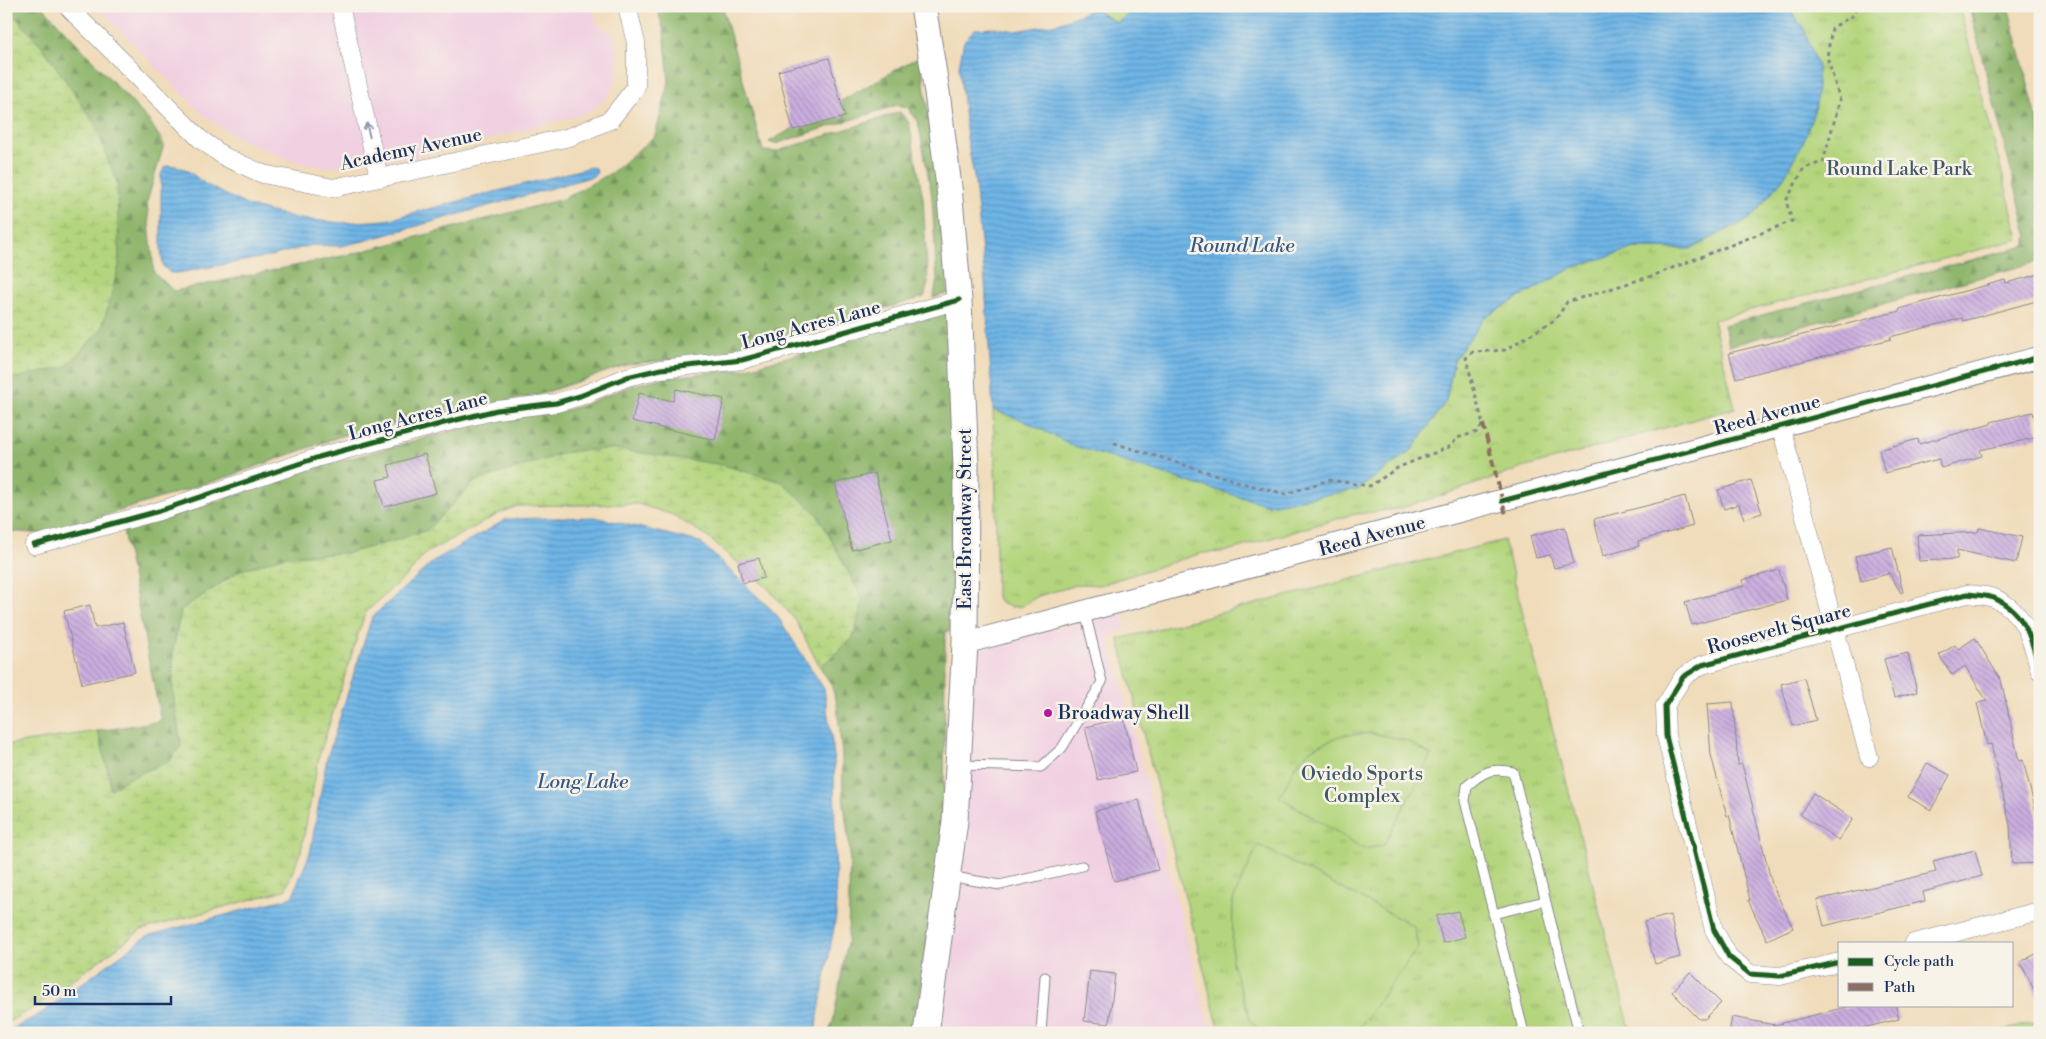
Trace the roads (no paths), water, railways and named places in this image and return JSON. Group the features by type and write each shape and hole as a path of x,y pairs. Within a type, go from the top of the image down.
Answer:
{"main road":[{"name":"East Broadway Street","path":"923,6 937,92 949,187 959,300 966,466 965,643 955,821 926,1033"}],"street":[{"name":"Academy Avenue","path":"68,6 200,139 226,157 263,174 333,188 570,137 610,120 636,87 636,43 626,6"},
{"path":"340,6 378,178"},
{"name":"Long Acres Lane","path":"34,545 159,511 320,457 444,423 497,410 556,403 580,396 627,377 661,369 742,360 959,300"},
{"name":"Reed Avenue","path":"965,643 1781,427 2040,356"},
{"path":"1781,427 1869,756"},
{"name":"Roosevelt Square","path":"1838,962 1780,976 1750,974 1729,957 1714,930 1666,736 1665,706 1683,677 1702,665 1967,594 1993,597 2017,613 2032,639 2040,672"},
{"path":"1918,942 2040,911"}],"lane":[{"path":"958,765 1041,767 1062,748 1102,682 1085,612"},
{"path":"1524,1033 1464,801 1467,786 1483,773 1500,769 1513,772 1579,1033"},
{"path":"948,876 1000,885 1082,866"},
{"path":"1493,914 1545,901"},
{"path":"1041,1033 1046,977"}],"water":[{"name":"Round Lake","path":"1139,6 1786,6 1803,27 1818,66 1816,106 1804,140 1783,179 1751,218 1690,249 1634,248 1572,268 1486,316 1454,360 1446,401 1412,450 1359,489 1269,505 1074,446 1022,420 993,410 985,282 975,182 967,138 959,66 964,41 975,29 996,28 1016,31 1056,24 1094,9 1117,23"},
{"path":"166,166 176,166 187,170 205,184 248,206 300,219 343,223 386,220 591,167 595,168 597,173 594,176 364,241 341,246 312,245 271,256 170,273 163,266 161,249 161,174"},
{"name":"Long Lake","path":"595,517 700,542 776,614 824,689 834,756 836,916 815,1033 6,1033 40,1014 147,936 292,897 310,853 327,758 372,617 435,560 507,519"}],"place":[{"name":"Broadway Shell","path":"1048,713"}],"park label":[{"name":"Round Lake Park","path":"1899,169"},
{"name":"Oviedo Sports Complex","path":"1362,785"}]}
